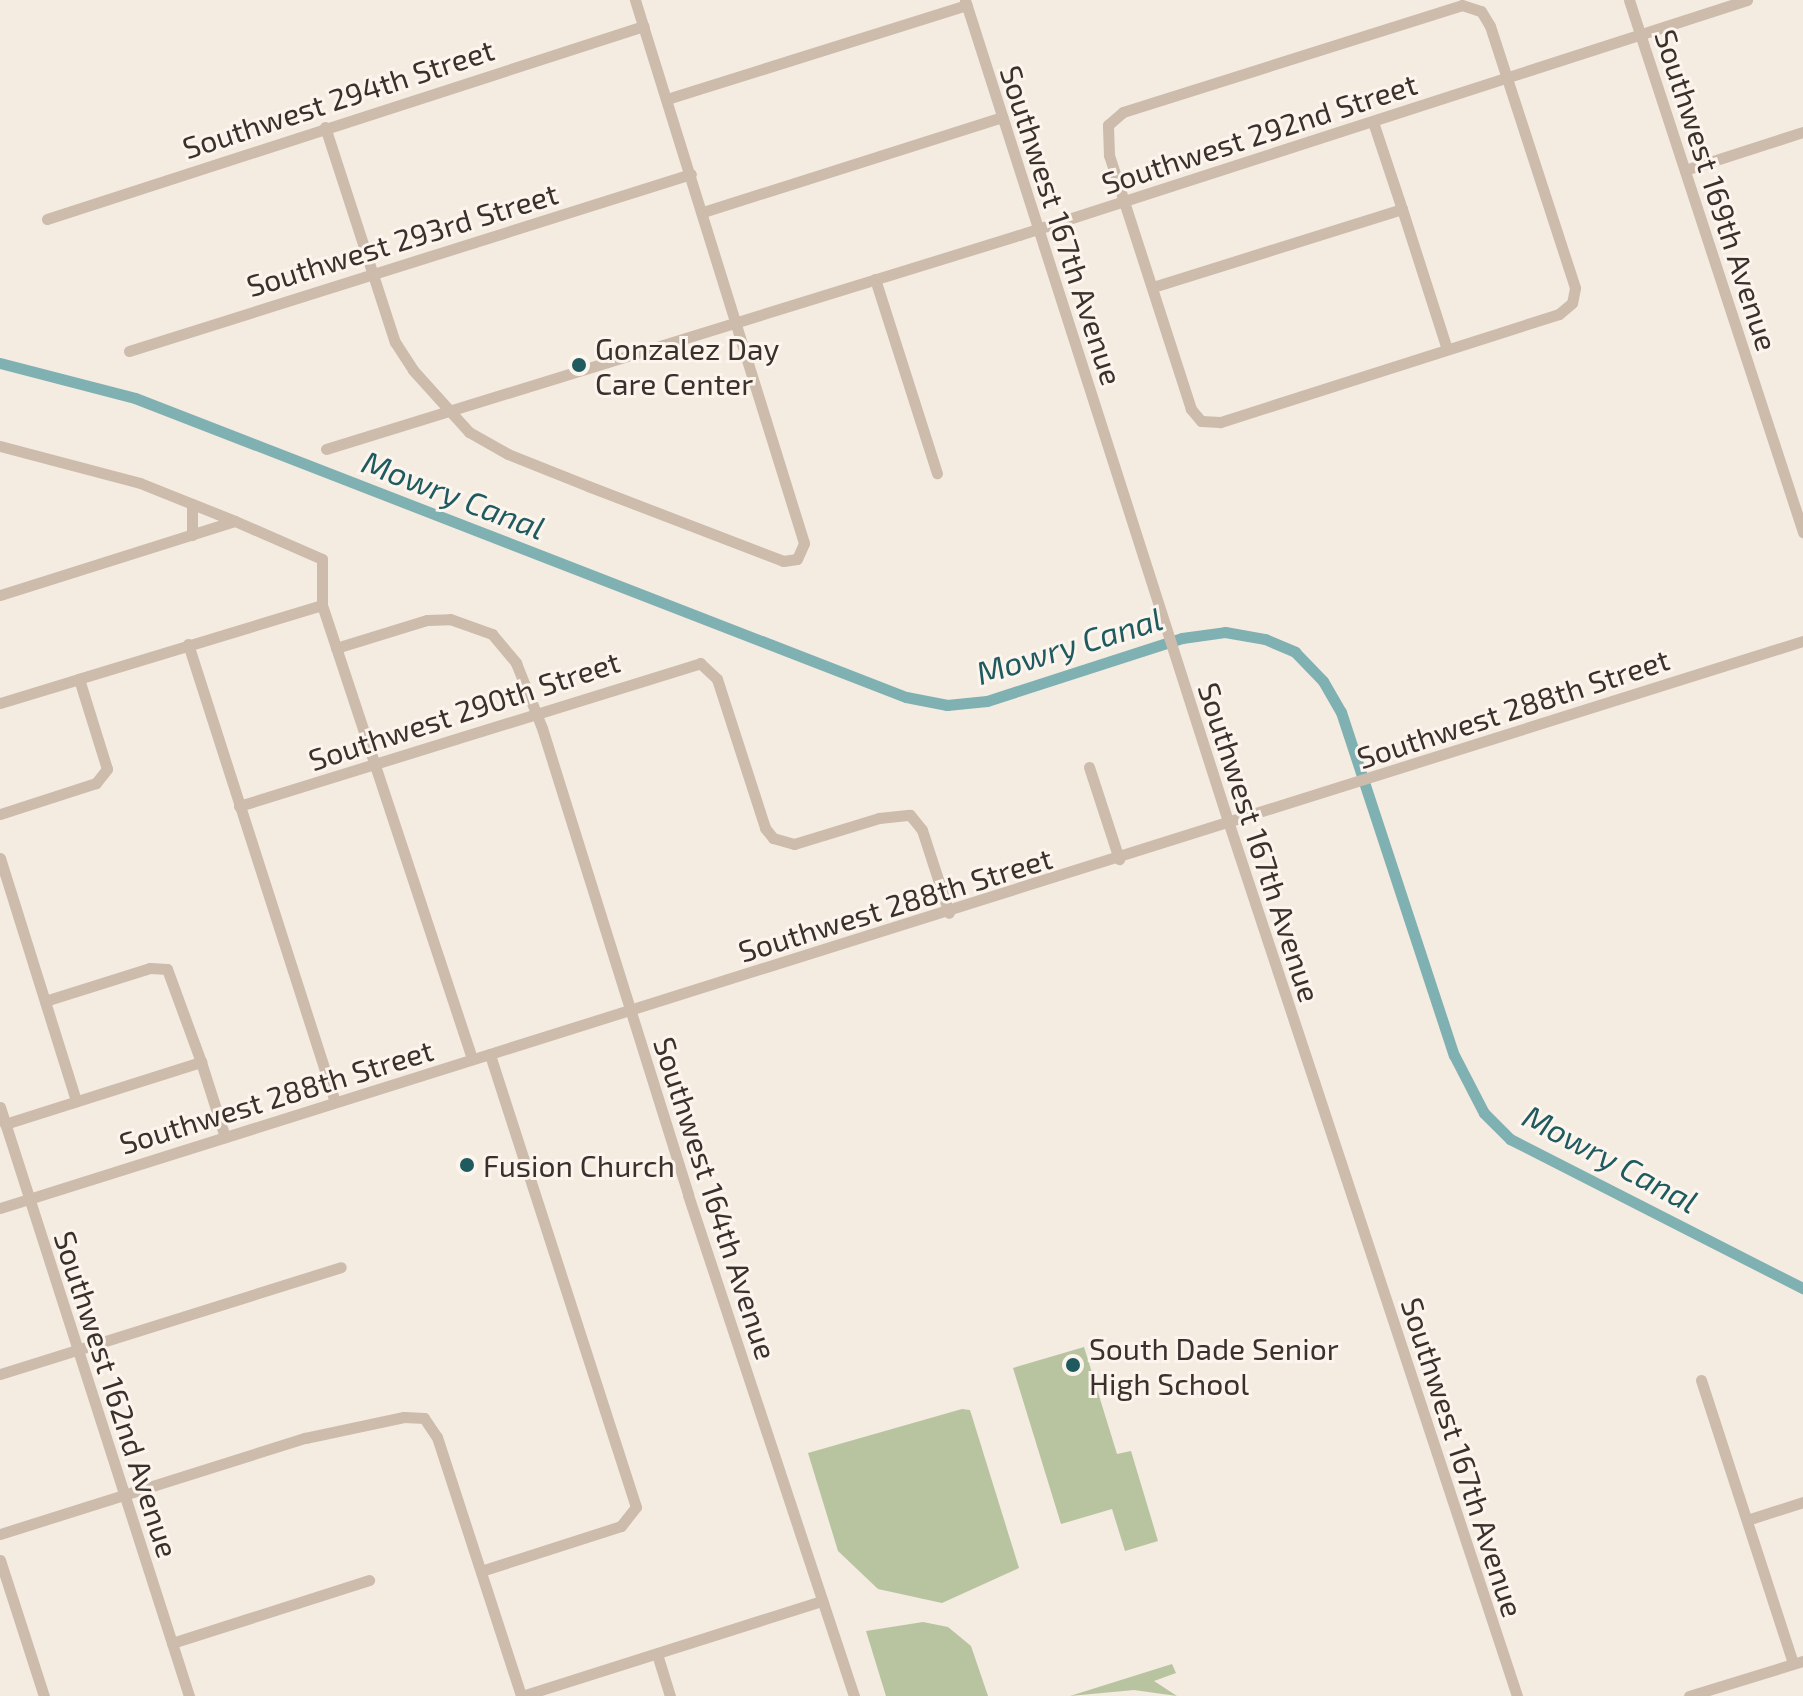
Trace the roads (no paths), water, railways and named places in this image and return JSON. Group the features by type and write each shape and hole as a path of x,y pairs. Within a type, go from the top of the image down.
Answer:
{"street":[{"path":"325,127 399,351 450,413 475,437 508,454 783,561 800,556 804,543 635,0"},
{"name":"Southwest 169th Avenue","path":"1629,0 1803,531"},
{"name":"Southwest 292nd Street","path":"326,449 1038,229 1747,0"},
{"path":"667,99 966,3"},
{"name":"Southwest 167th Avenue","path":"966,3 1229,824 1517,1696"},
{"path":"1469,5 1486,17 1507,80 1575,296 1559,314 1211,424 1191,409 1106,143 1114,118 1453,7 1469,5"},
{"name":"Southwest 294th Street","path":"47,219 644,26"},
{"path":"703,212 1002,117"},
{"path":"1373,122 1447,349"},
{"path":"1685,170 1803,132"},
{"name":"Southwest 293rd Street","path":"129,351 691,174"},
{"path":"1153,287 1402,209"},
{"path":"875,279 937,473"},
{"path":"0,446 140,483 317,553 325,573 322,605 472,1059"},
{"path":"192,504 192,535"},
{"path":"0,595 235,521"},
{"path":"0,703 322,605"},
{"name":"Southwest 164th Avenue","path":"336,648 427,620 471,623 509,652 535,714 854,1696"},
{"name":"Southwest 288th Street","path":"0,1208 949,913 1803,641"},
{"path":"188,644 335,1102"},
{"name":"Southwest 290th Street","path":"239,806 684,665 703,664 717,679 765,828 778,843 801,842 894,814 915,819 949,913"},
{"path":"0,814 89,786 105,775 79,679"},
{"path":"1089,767 1119,859"},
{"path":"0,858 76,1101"},
{"path":"45,1001 150,968 167,969 225,1137"},
{"path":"481,1571 621,1526 635,1514 633,1493 490,1054"},
{"path":"5,1124 201,1062"},
{"name":"Southwest 162nd Avenue","path":"0,1107 189,1696"},
{"path":"0,1374 341,1267"},
{"path":"1689,1696 1798,1662 1701,1380"},
{"path":"0,1534 314,1435 404,1417 424,1418 437,1437 522,1696 822,1601"},
{"path":"1747,1520 1803,1502"},
{"path":"0,1560 44,1696"},
{"path":"172,1643 369,1580"},
{"path":"657,1654 670,1696"}],"waterway":[{"name":"Mowry Canal","path":"0,363 135,398 906,697 947,705 987,701 1182,638 1225,632 1265,639 1295,652 1323,681 1341,712 1454,1055 1484,1113 1510,1139 1803,1288"}],"place":[{"name":"Gonzalez Day Care Center","path":"579,365"},
{"name":"Fusion Church","path":"467,1165"},
{"name":"South Dade Senior High School","path":"1073,1365"}]}
